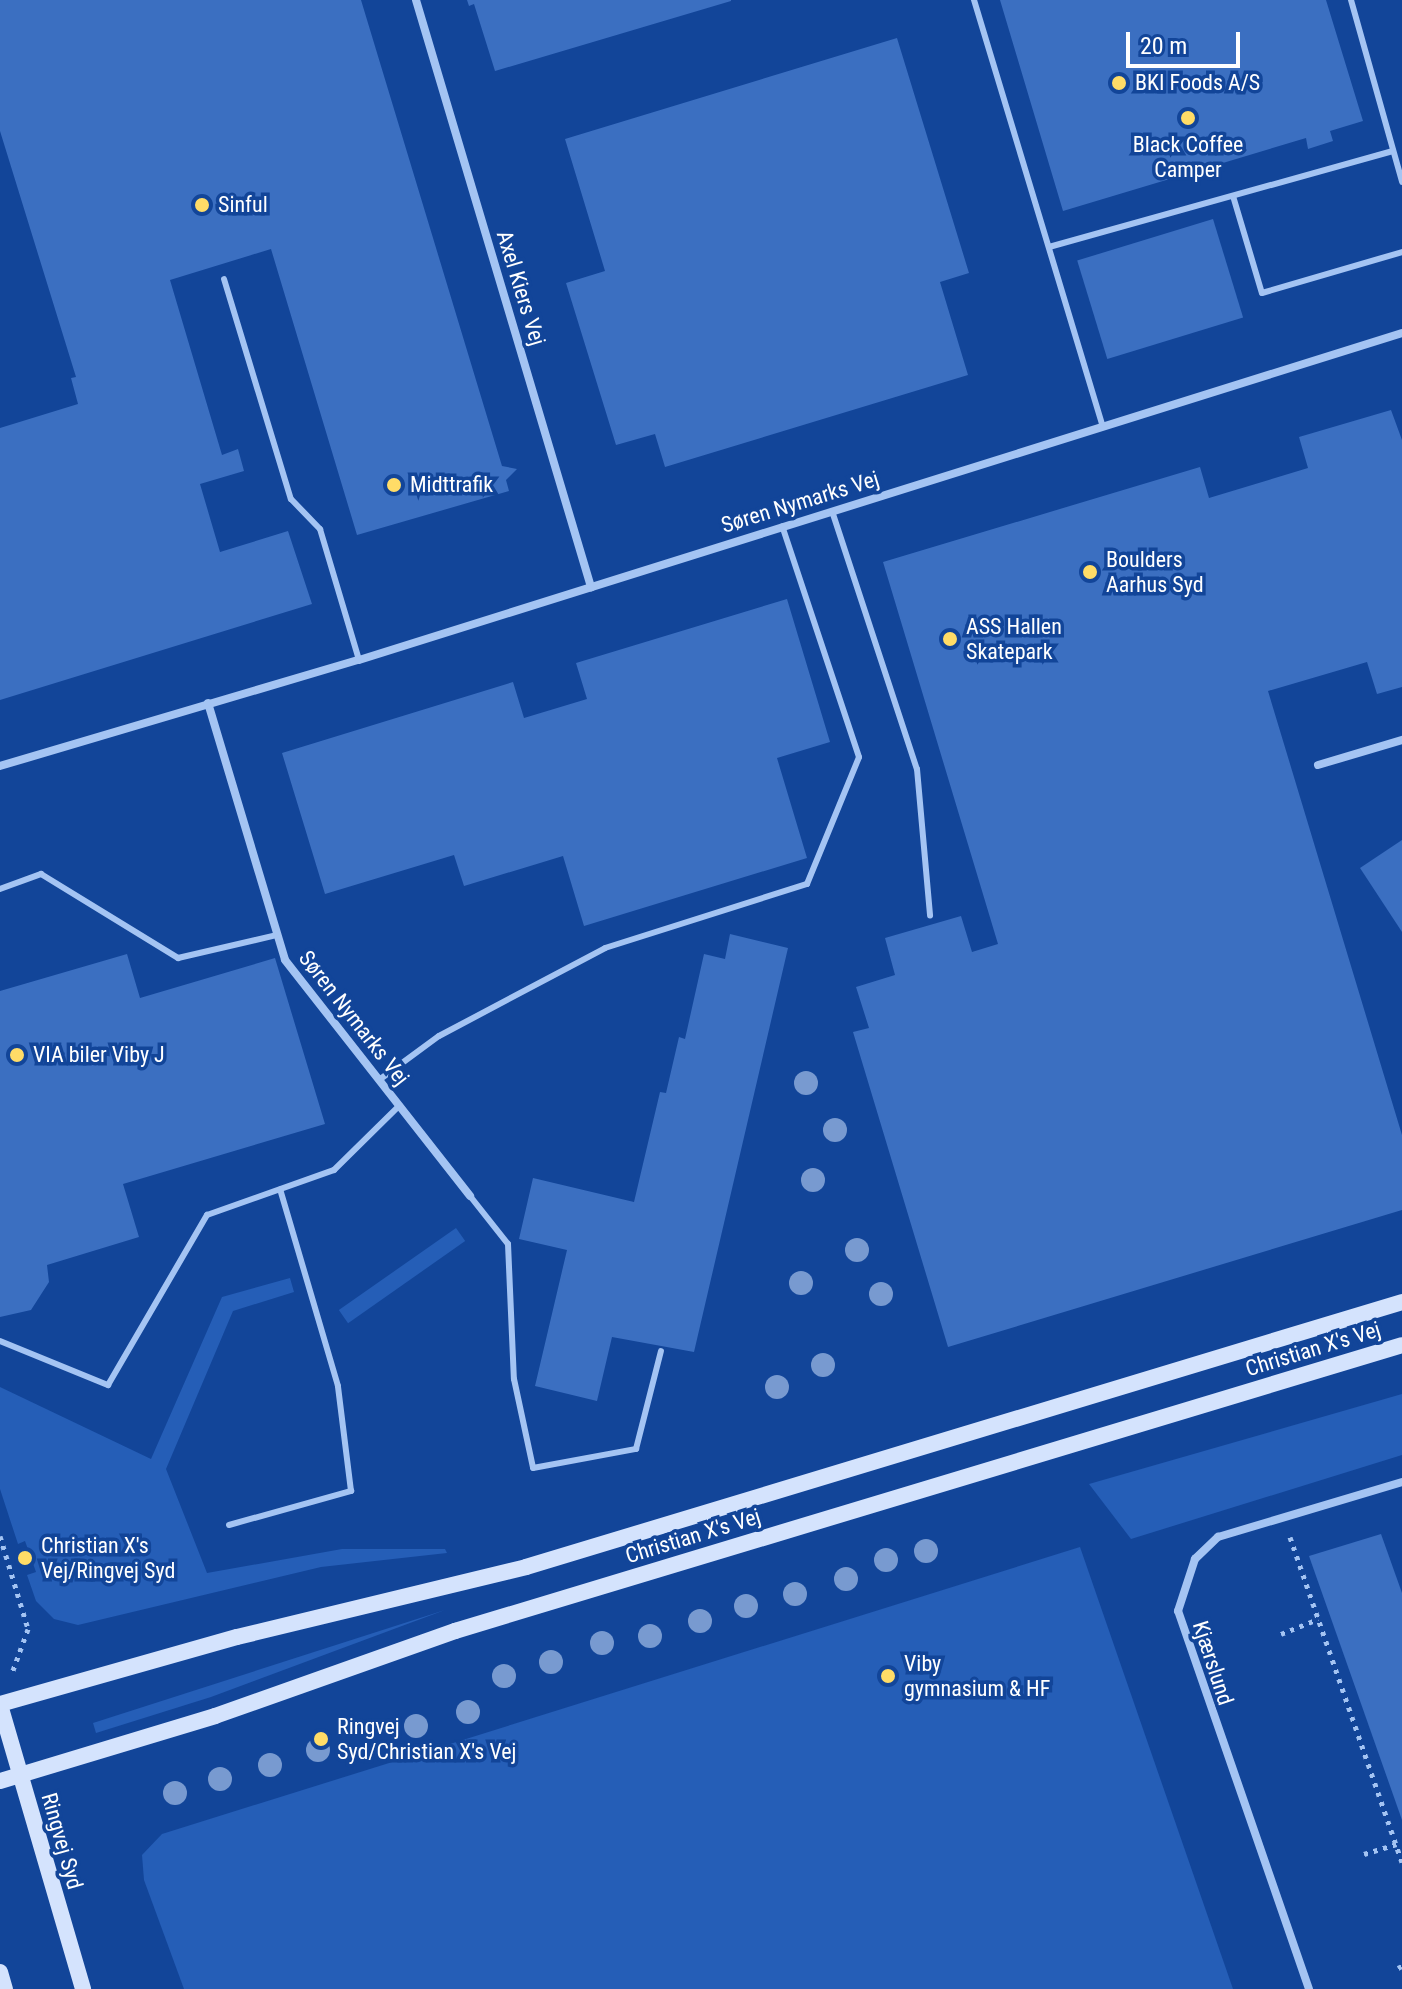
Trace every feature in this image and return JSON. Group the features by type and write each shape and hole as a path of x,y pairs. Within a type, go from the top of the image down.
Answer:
{"main road":[{"name":"Christian X's Vej","path":"2,1699 237,1637 526,1567 1402,1302"},
{"name":"Christian X's Vej","path":"0,1781 215,1716 455,1631 1402,1345"},
{"name":"Ringvej Syd","path":"2,1699 20,1775 83,1989"},
{"path":"0,1972 5,1989"}],"street":[{"name":"Axel Kiers Vej","path":"416,0 591,587"},
{"name":"Søren Nymarks Vej","path":"0,766 359,660 1402,333"},
{"name":"Søren Nymarks Vej","path":"208,703 285,960 470,1196"},
{"path":"1318,765 1402,740"},
{"name":"Kjærslund","path":"1309,1989 1178,1611 1195,1559 1218,1537 1402,1482"}],"lane":[{"path":"974,0 1103,426"},
{"path":"1351,0 1402,182"},
{"path":"1049,247 1393,151"},
{"path":"1233,196 1262,293 1402,252"},
{"path":"224,279 291,499 320,529 359,660"},
{"path":"832,511 917,769 930,915"},
{"path":"379,1080 439,1036 605,948 807,884 859,757 782,526"},
{"path":"0,889 41,874 178,958 277,935"},
{"path":"0,1341 108,1385 207,1215 334,1170 399,1106"},
{"path":"229,1525 351,1491 338,1386 280,1189"},
{"path":"470,1196 508,1244 514,1379 533,1468 636,1449 661,1351"}],"path":[{"path":"1283,1517 1402,1862"},
{"path":"0,1536 28,1629 2,1699"},
{"path":"1281,1634 1318,1619"},
{"path":"1364,1854 1396,1844"}],"shaded area":[{"path":"456,1228 465,1241 348,1323 339,1310"},
{"path":"290,1278 294,1292 233,1311 166,1469 207,1573 342,1549 445,1549 447,1553 321,1567 78,1625 54,1619 36,1601 27,1575 36,1572 25,1541 18,1544 0,1489 0,1387 151,1459 222,1297"},
{"path":"1402,1394 1402,1455 1131,1539 1089,1484"},
{"name":"Viby gymnasium & HF","path":"1080,1547 1233,1989 184,1989 144,1880 142,1855 162,1834"},
{"path":"445,1610 211,1697 96,1733 93,1723"}],"building":[{"path":"0,0 361,0 502,466 517,469 506,480 509,491 357,535 271,249 170,280 222,455 238,449 244,471 200,484 220,552 288,531 312,604 0,700 0,428 78,404 71,378 76,377 0,131"},
{"path":"467,0 731,1 495,71 474,4 469,6"},
{"path":"1000,0 1326,0 1363,121 1330,131 1333,141 1308,149 1306,138 1063,211"},
{"path":"897,38 969,273 940,282 968,375 665,467 655,434 616,445 566,283 605,271 565,139"},
{"path":"1213,219 1243,317 1107,359 1077,261"},
{"path":"1391,410 1402,440 1402,687 1377,694 1367,662 1268,691 1402,1135 1402,1210 948,1347 853,1032 869,1028 856,987 895,975 885,938 961,916 972,952 998,944 883,562 1200,467 1209,498 1308,468 1299,437"},
{"path":"787,599 830,742 777,758 807,858 584,926 563,856 464,886 454,855 325,894 282,753 513,682 524,718 587,699 576,663"},
{"path":"1402,840 1402,932 1360,868"},
{"path":"730,934 788,948 694,1352 612,1337 597,1401 535,1386 567,1250 519,1239 533,1178 634,1202 660,1092 666,1093 679,1037 685,1039 704,954 725,959"},
{"path":"127,954 140,998 275,958 325,1124 123,1184 139,1237 47,1265 49,1282 31,1310 0,1317 0,991"},
{"path":"1381,1534 1402,1593 1402,1820 1309,1556"}],"place":[{"name":"BKI Foods A/S","path":"1119,83"},
{"name":"Black Coffee Camper","path":"1188,118"},
{"name":"Sinful","path":"202,205"},
{"name":"Midttrafik","path":"394,485"},
{"name":"Boulders Aarhus Syd","path":"1090,572"},
{"name":"ASS Hallen Skatepark","path":"950,639"},
{"name":"VIA biler Viby J","path":"17,1055"},
{"name":"Christian X's Vej/Ringvej Syd","path":"25,1558"},
{"name":"Viby gymnasium & HF","path":"888,1676"},
{"name":"Ringvej Syd/Christian X's Vej","path":"321,1739"}]}
